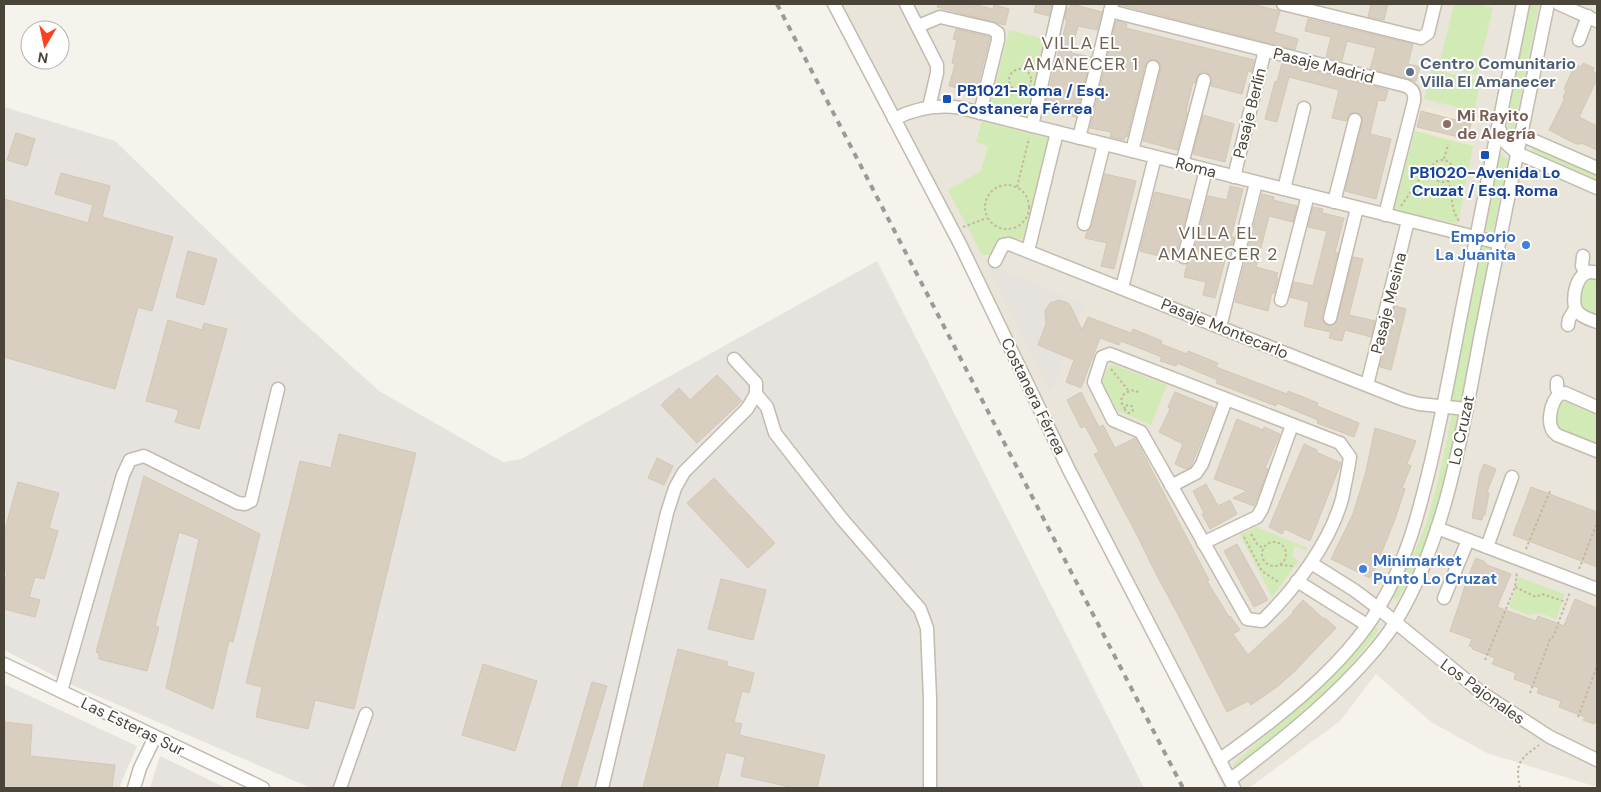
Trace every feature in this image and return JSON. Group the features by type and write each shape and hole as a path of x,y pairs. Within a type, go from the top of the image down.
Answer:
{"street":[{"name":"Costanera Férrea","path":"834,4 953,231 1070,470 1232,784"},
{"path":"906,4 937,65 929,107"},
{"path":"1032,126 1060,4"},
{"path":"1290,5 1418,38 1425,36 1429,30 1436,4"},
{"name":"Lo Cruzat","path":"1219,760 1305,693 1348,648 1378,608 1411,540 1444,406 1523,4"},
{"name":"Lo Cruzat","path":"1232,784 1336,692 1370,656 1396,622 1420,572 1437,528 1461,439 1548,4"},
{"path":"1558,4 1592,18 1579,40"},
{"path":"1079,138 1111,7"},
{"name":"Pasaje Madrid","path":"1111,7 1265,50 1406,86 1413,91 1414,101 1386,215"},
{"path":"918,26 940,17 992,29 998,33 998,40 980,113"},
{"name":"Pasaje Berlín","path":"1234,177 1265,50"},
{"path":"1132,151 1153,67"},
{"path":"1182,164 1204,80"},
{"name":"Roma","path":"894,119 914,110 946,106 1500,243"},
{"path":"1284,189 1304,108"},
{"path":"1334,202 1354,120"},
{"path":"1498,126 1506,143 1518,153 1597,188"},
{"path":"1028,251 1057,132"},
{"path":"1521,135 1597,168"},
{"path":"1084,224 1104,144"},
{"path":"1122,288 1155,157"},
{"path":"1184,258 1206,170"},
{"path":"1220,327 1256,183"},
{"path":"1281,300 1308,195"},
{"path":"1330,318 1357,208"},
{"name":"Pasaje Mesina","path":"1367,385 1408,221"},
{"name":"Pasaje Montecarlo","path":"995,262 1003,245 1009,244 1412,402 1466,409"},
{"path":"1583,256 1582,266 1591,273 1579,280 1574,302 1575,309 1580,315 1597,322"},
{"path":"1568,325 1575,309"},
{"path":"1110,354 1226,400 1340,443 1350,457 1342,501 1327,535 1311,563 1294,586 1262,621 1247,619 1141,432 1113,420 1094,382 1102,357 1110,354"},
{"path":"602,788 674,488 684,472 747,409 756,394 756,383 734,360"},
{"path":"1597,406 1558,388 1548,434 1557,435 1597,451"},
{"path":"61,692 122,475 130,460 144,456 238,503 245,504 251,500 278,389"},
{"path":"756,394 766,408 775,433 842,519 920,610 927,628 930,698 930,788"},
{"path":"1171,486 1196,473 1202,464 1226,400"},
{"path":"1203,543 1257,517 1262,510 1292,425"},
{"path":"1487,547 1512,477"},
{"path":"1437,528 1597,590"},
{"path":"1444,598 1468,540"},
{"name":"Los Pajonales","path":"1311,563 1354,590 1378,608 1476,689 1550,737 1597,760"},
{"path":"1294,586 1339,607 1367,625"},
{"path":"1339,607 1339,598 1342,594 1354,590"},
{"name":"Las Esteras Sur","path":"4,664 264,788"},
{"path":"340,788 366,714"},
{"path":"134,788 140,768 155,737"}],"path":[{"path":"1021,69 1028,73 1031,81 1029,87 1024,91 1018,92 1011,88 1008,79 1013,70 1021,69"},
{"path":"1017,187 1032,126"},
{"path":"1444,160 1448,144"},
{"path":"1444,160 1449,161 1453,168 1453,176 1442,182 1436,180 1431,172 1431,168 1435,162 1444,160"},
{"path":"1386,215 1395,213 1413,186 1421,177 1431,172"},
{"path":"1448,180 1454,214 1467,231 1476,238"},
{"path":"1004,185 1017,187 1027,197 1029,213 1023,224 1015,228 1003,230 993,225 987,218 984,207 989,194 996,188 1004,185"},
{"path":"953,231 987,218"},
{"path":"1107,355 1111,369 1128,390"},
{"path":"1125,409 1121,402 1122,397 1128,390 1135,390 1139,393"},
{"path":"1485,660 1515,587 1516,575 1521,560 1550,491"},
{"path":"1530,693 1597,522"},
{"path":"1238,526 1262,571 1294,586"},
{"path":"1250,532 1264,549"},
{"path":"1277,542 1284,546 1286,557 1281,564 1270,565 1264,559 1264,549 1270,543 1277,542"},
{"path":"1515,587 1536,596 1542,594 1566,602"},
{"path":"1578,718 1597,666"},
{"path":"1520,788 1517,772 1523,756 1550,737"}],"shaded area":[{"path":"831,4 1597,4 1597,787 1487,753 1431,722 1376,674 1340,721 1249,788 1224,788"},
{"name":"Mi Rayito de Alegría","path":"1420,105 1478,118 1473,146 1415,131"},
{"path":"4,107 115,141 293,313 379,391 503,462 521,459 877,261 1144,788 311,788 72,685 4,650"},
{"path":"986,263 1084,305 1051,392"},
{"path":"4,684 137,746 119,788 4,788"},
{"path":"160,756 226,788 150,788"}],"green space":[{"path":"1454,4 1477,4 1493,8 1477,75 1439,66"},
{"path":"1529,4 1539,4 1512,141 1507,124"},
{"path":"1009,30 1049,40 1030,117 990,107"},
{"path":"1432,69 1481,81 1474,111 1424,99"},
{"path":"982,121 1051,139 1026,237 1020,239 1007,237 995,255 982,255 948,190 981,171 988,146 976,142"},
{"path":"1415,131 1473,146 1458,224 1394,210"},
{"path":"1533,147 1597,175 1597,183 1530,155"},
{"path":"1500,154 1508,160 1493,232 1485,230"},
{"path":"1482,246 1491,248 1461,400 1457,403 1452,401 1452,396"},
{"path":"1588,277 1597,277 1597,317 1582,310 1580,302 1581,293"},
{"path":"1112,364 1167,385 1151,425 1118,411 1102,383 1107,369"},
{"path":"1563,398 1597,411 1597,446 1560,432 1554,421 1558,402"},
{"path":"1455,414 1457,416 1450,462 1431,531 1398,599 1393,599 1392,595 1410,562 1425,527 1438,482 1452,415"},
{"path":"1256,527 1308,548 1306,551 1295,546 1292,556 1299,561 1272,597 1240,535"},
{"path":"1516,576 1565,594 1556,619 1540,613 1529,615 1509,607 1517,586"},
{"path":"1375,625 1378,630 1373,638 1330,690 1299,718 1233,769 1233,764 1328,681 1348,660"}],"building":[{"path":"938,4 973,4 993,9 994,5 1009,9 1005,25 937,7"},
{"path":"1036,4 1052,4 1049,16 1034,12"},
{"path":"1071,4 1102,12 1097,30 1078,26 1071,53 1091,57 1076,117 1044,109 1067,20 1065,20 1067,8 1070,8"},
{"path":"1122,4 1251,4 1280,11 1274,32 1298,39 1295,50"},
{"path":"1371,4 1388,4 1384,20 1368,17"},
{"path":"1308,19 1413,44 1408,64 1420,67 1416,81 1370,69 1376,48 1347,41 1342,61 1326,57 1331,37 1305,31"},
{"path":"1116,21 1127,24 1126,28 1254,60 1251,72 1248,71 1242,94 1211,86 1212,78 1210,75 1206,72 1201,72 1195,83 1193,82 1177,150 1143,141 1161,68 1159,62 1151,59 1145,65 1127,137 1125,136 1124,140 1110,137 1111,132 1090,128"},
{"path":"956,29 990,37 976,93 949,86 955,64 952,63 957,40 953,39"},
{"path":"1282,63 1388,90 1385,101 1378,100 1370,134 1391,139 1376,199 1345,191 1363,118 1357,112 1350,114 1346,121 1332,118 1339,90 1289,77 1277,122 1265,119"},
{"path":"1583,63 1594,68 1593,72 1597,74 1597,79 1579,117 1597,126 1597,150 1581,143 1576,144 1549,130 1565,98 1563,98 1566,90 1564,89 1573,69 1576,65 1581,67"},
{"path":"1421,111 1471,124 1467,139 1417,127"},
{"path":"1203,115 1234,124 1225,162 1193,154"},
{"path":"16,133 35,139 27,166 7,160"},
{"path":"61,173 110,186 102,217 173,237 152,311 138,307 115,389 4,357 4,199 88,223 93,205 55,194"},
{"path":"1105,174 1136,181 1114,269 1101,266 1107,243 1085,238 1092,226"},
{"path":"1230,186 1243,189 1231,237 1234,237 1230,253 1227,253 1215,298 1203,295 1206,282 1184,277 1187,264 1192,259 1208,196 1227,200"},
{"path":"1155,192 1190,200 1176,255 1177,261 1140,251"},
{"path":"1262,194 1274,197 1273,200 1297,206 1293,222 1269,216 1256,267 1278,273 1268,311 1235,302"},
{"path":"1313,207 1323,209 1322,213 1344,218 1335,252 1338,253 1322,321 1329,326 1336,323 1353,257 1363,259 1349,315 1375,321 1371,337 1345,330 1342,341 1329,338 1331,332 1304,326 1309,302 1290,297 1294,282 1313,286 1327,231 1308,227"},
{"path":"188,251 217,259 204,305 176,297"},
{"path":"1059,300 1068,303 1082,330 1088,317 1131,333 1133,329 1162,341 1161,344 1187,354 1188,351 1218,363 1216,367 1287,394 1288,391 1318,403 1317,406 1359,423 1354,437 1317,423 1318,420 1277,403 1276,406 1216,383 1218,380 1177,363 1176,366 1160,361 1162,357 1121,341 1119,345 1100,338 1081,388 1066,382 1074,360 1038,345 1046,324 1045,311 1050,303"},
{"path":"1395,306 1406,309 1391,370 1380,367"},
{"path":"168,320 202,330 204,323 227,329 199,429 175,422 179,410 146,401"},
{"path":"717,375 742,401 697,443 661,405 679,388 690,400"},
{"path":"1081,392 1099,427 1103,425 1115,448 1135,438 1209,580 1207,581 1229,617 1240,630 1233,634 1248,655 1293,613 1303,600 1336,628 1295,671 1251,705 1248,701 1227,712 1094,454 1099,452 1085,426 1081,428 1067,400"},
{"path":"1175,392 1214,408 1193,462 1186,469 1175,464 1183,444 1159,432 1170,409 1168,407"},
{"path":"1237,419 1263,430 1264,427 1280,434 1265,468 1268,469 1254,506 1233,498 1247,491 1214,479"},
{"path":"1375,428 1416,441 1407,464 1411,466 1402,488 1405,489 1395,519 1370,578 1331,559 1353,514 1366,471"},
{"path":"339,434 416,453 354,709 315,700 308,729 256,717 262,687 246,683 300,461 331,468"},
{"path":"1304,444 1317,450 1316,452 1341,463 1310,541 1285,529 1282,534 1269,527"},
{"path":"657,458 673,466 664,485 648,478"},
{"path":"1484,464 1496,469 1487,492 1489,493 1485,515 1483,515 1482,520 1472,518 1480,473"},
{"path":"144,476 260,534 233,642 229,641 213,709 166,688 199,539 179,532 155,626 159,627 147,671 99,659 99,653 96,652"},
{"path":"714,478 775,543 748,568 687,503"},
{"path":"18,482 59,493 49,528 58,531 44,579 35,577 29,597 40,600 35,617 4,609 4,584 7,573 4,572 4,533"},
{"path":"1206,484 1218,506 1230,500 1237,514 1210,529 1193,491"},
{"path":"1531,487 1597,512 1597,567 1513,535"},
{"path":"1237,544 1268,600 1254,607 1224,551"},
{"path":"1476,558 1487,565 1511,574 1497,607 1536,621 1538,616 1564,626 1575,599 1597,608 1597,723 1595,722 1594,724 1583,720 1585,717 1559,707 1561,701 1537,693 1539,688 1514,679 1516,673 1492,664 1495,658 1472,649 1469,646 1472,639 1450,631"},
{"path":"721,579 766,590 753,640 708,629"},
{"path":"678,649 728,662 727,666 754,673 749,693 742,691 734,722 742,724 739,735 825,755 817,788 794,788 741,776 745,757 726,752 717,788 643,788"},
{"path":"483,664 537,681 515,751 462,735"},
{"path":"592,682 607,686 576,788 561,788"},
{"path":"4,722 32,725 30,756 115,765 112,788 4,788"}],"railway":[{"path":"777,4 1183,788"}],"place":[{"name":"Centro Comunitario Villa El Amanecer","path":"1410,72"},
{"name":"PB1021-Roma / Esq. Costanera Férrea","path":"947,99"},
{"name":"Mi Rayito de Alegría","path":"1447,124"},
{"name":"PB1020-Avenida Lo Cruzat / Esq. Roma","path":"1485,155"},
{"name":"Emporio La Juanita","path":"1526,245"},
{"name":"Minimarket Punto Lo Cruzat","path":"1363,569"}],"district":[{"name":"VILLA EL AMANECER 1","path":"1081,53"},
{"name":"VILLA EL AMANECER 2","path":"1218,243"}]}
